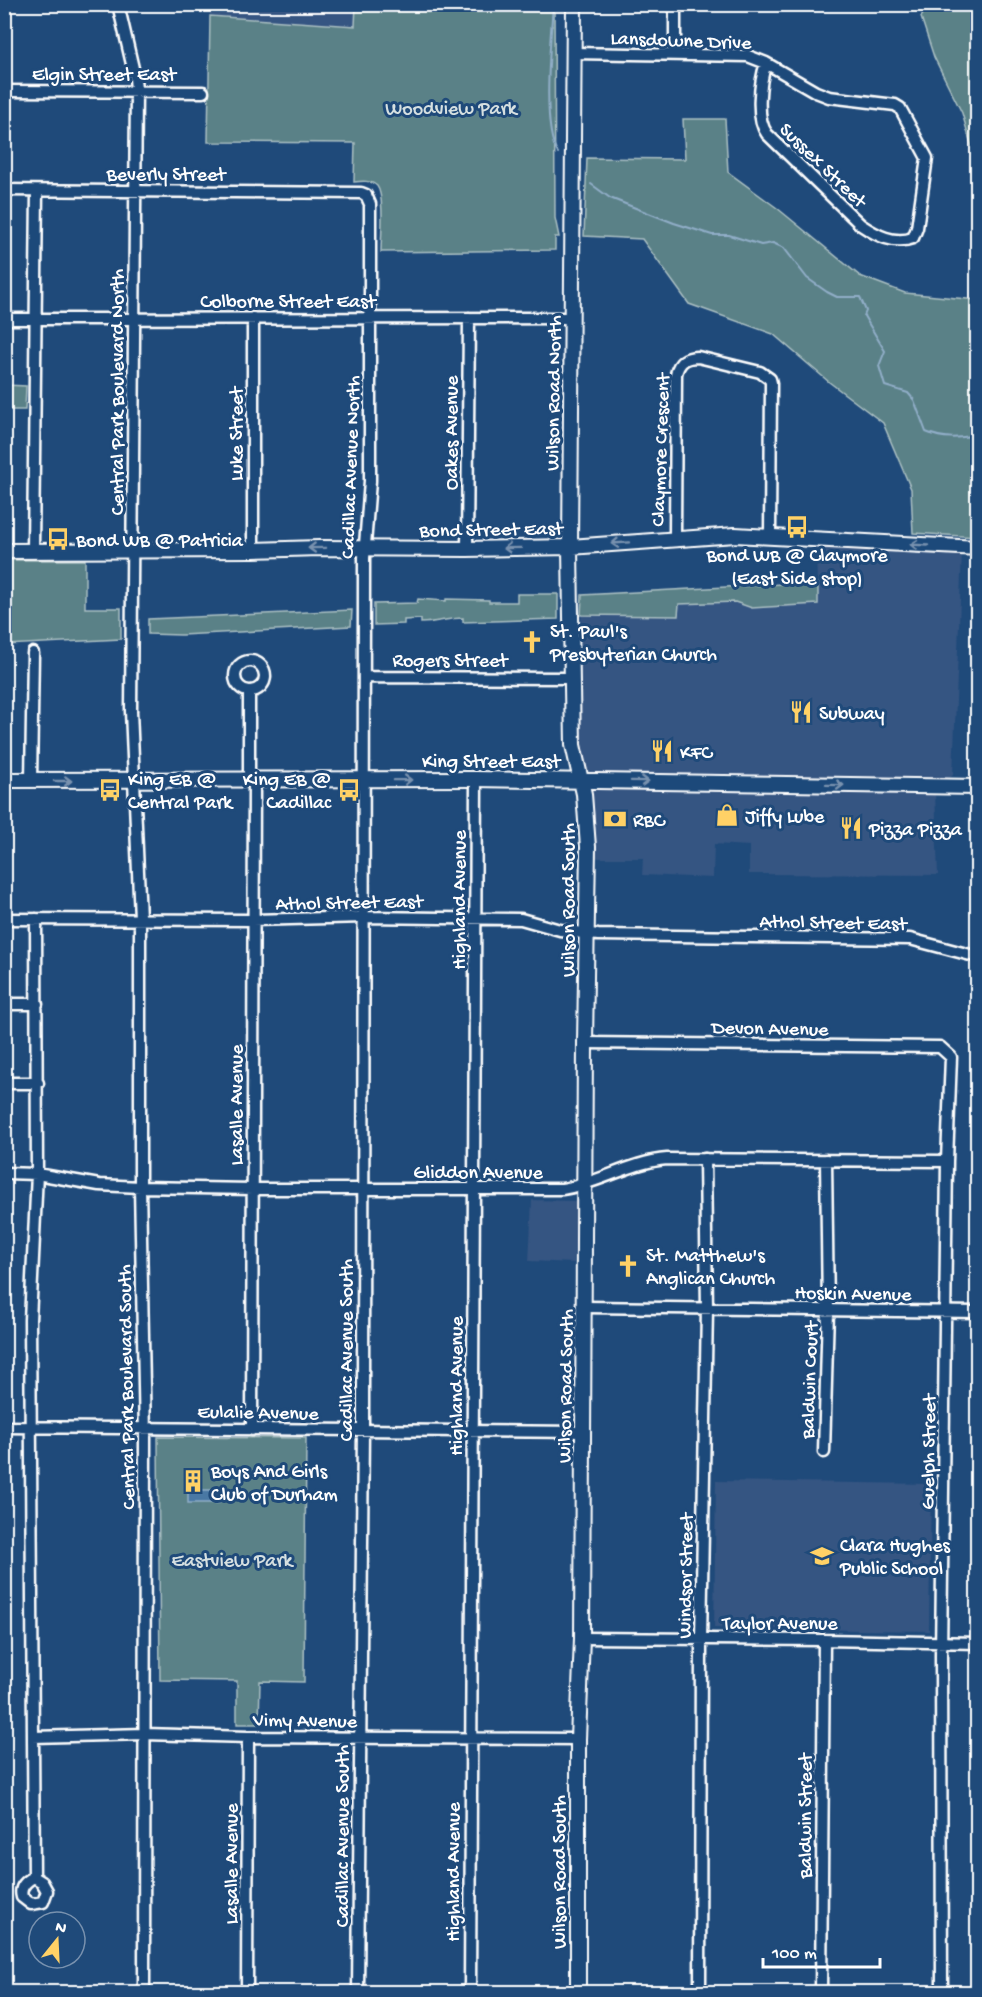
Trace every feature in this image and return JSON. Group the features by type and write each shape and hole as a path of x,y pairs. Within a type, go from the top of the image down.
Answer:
{"main road":[{"name":"Wilson Road North","path":"574,4 570,547 573,745 582,780"},
{"name":"Bond Street East","path":"4,551 570,547 735,535 978,548"},
{"name":"King Street East","path":"4,780 476,779 978,787"},
{"name":"Wilson Road South","path":"578,1992 578,1739 582,1638 588,835 582,780"}],"street":[{"name":"Central Park Boulevard North","path":"118,4 135,76 136,91 137,191 131,711 135,781"},
{"path":"675,4 675,54"},
{"name":"Lansdowne Drive","path":"573,53 748,56 766,63 829,97 895,105 900,108 927,158 917,228"},
{"name":"Sussex Street","path":"766,63 761,76 760,119 762,128 767,134 861,225 873,233 896,240 906,240 913,238 917,228"},
{"name":"Elgin Street East","path":"4,91 203,92"},
{"name":"Beverly Street","path":"4,190 328,193"},
{"path":"33,550 38,191"},
{"name":"Cadillac Avenue North","path":"328,193 361,193 366,195 368,200 371,318 370,481 366,548 363,780"},
{"name":"Luke Street","path":"253,318 253,550"},
{"name":"Oakes Avenue","path":"467,549 469,318"},
{"name":"Colborne Street East","path":"4,319 572,318"},
{"name":"Claymore Crescent","path":"675,538 676,374 681,362 688,357 698,357 760,372 770,379 770,536"},
{"path":"31,781 33,653"},
{"name":"Rogers Street","path":"364,677 572,678"},
{"name":"Lasalle Avenue","path":"249,692 253,920 252,1430"},
{"name":"Highland Avenue","path":"470,1992 476,779"},
{"name":"Cadillac Avenue South","path":"358,1992 364,1190 363,780"},
{"name":"Central Park Boulevard South","path":"135,781 140,918 140,1187 145,1427 144,1992"},
{"name":"Athol Street East","path":"4,919 253,920 365,917 531,920 560,930 598,935 910,939 978,957"},
{"path":"34,1877 30,1320 38,1174 36,919"},
{"path":"4,1004 37,1004"},
{"name":"Devon Avenue","path":"585,1043 940,1047 951,1057"},
{"name":"Guelph Street","path":"942,1992 941,1643 947,1312 947,1161 951,1057"},
{"path":"4,1083 38,1083"},
{"name":"Windsor Street","path":"700,1992 701,1640 707,1309 705,1159"},
{"name":"Gliddon Avenue","path":"4,1173 38,1174 99,1185 140,1187 364,1190 562,1189 584,1184 652,1160 947,1161"},
{"path":"826,1160 828,1310"},
{"name":"Hoskin Avenue","path":"585,1307 978,1312"},
{"name":"Baldwin Court","path":"824,1452 828,1310"},
{"name":"Eulalie Avenue","path":"4,1427 583,1432"},
{"name":"Taylor Avenue","path":"582,1638 978,1643"},
{"name":"Baldwin Street","path":"821,1992 824,1640"},
{"name":"Vimy Avenue","path":"33,1737 145,1734 248,1737 578,1739"},
{"name":"Lasalle Avenue","path":"247,1992 248,1737"}],"shaded area":[{"path":"210,5 356,5 356,26 210,16"},
{"path":"816,545 962,551 953,775 935,791 938,875 749,874 749,846 714,844 713,878 642,875 643,858 595,858 593,833 577,749 582,595 817,586"},
{"path":"532,1200 577,1201 574,1263 529,1261"},
{"name":"Clara Hughes Public School","path":"716,1481 931,1484 929,1631 714,1628"},
{"path":"188,1490 219,1490 219,1503 188,1503"}],"green space":[{"name":"Woodview Park","path":"356,5 554,5 555,218 559,237 555,237 555,250 381,252 381,199 377,186 363,181 354,182 355,143 208,142 210,16 355,26"},
{"path":"929,5 977,5 977,165 962,113 934,57 921,17"},
{"path":"683,119 725,119 728,172 777,208 860,276 905,293 977,300 977,537 913,533 911,489 883,423 829,382 773,334 689,304 642,239 584,236 587,158 685,159"},
{"path":"5,385 26,386 25,410 5,410"},
{"path":"4,560 85,560 85,608 121,608 121,639 5,645"},
{"path":"818,582 818,604 752,608 735,602 679,604 678,616 581,615 582,595"},
{"path":"517,594 558,594 558,619 463,622 463,618 421,623 421,619 404,620 404,624 374,625 374,604 417,603 418,599 517,602"},
{"path":"352,610 351,626 181,635 148,634 148,619"},
{"name":"Eastview Park","path":"158,1437 306,1438 304,1682 260,1681 259,1724 237,1724 237,1681 160,1680"}],"waterway":[{"path":"553,4 548,104 553,141 558,153"},
{"path":"591,184 610,198 674,223 712,235 729,235 761,245 773,243 784,248 807,278 827,292 837,297 860,297 866,311 864,316 885,351 879,366 885,386 908,393 914,400 926,432 952,438 978,435"}],"place":[{"name":"Bond WB @ Claymore (East Side stop)","path":"797,527"},
{"name":"Bond WB @ Patricia","path":"58,539"},
{"name":"St. Paul's Presbyterian Church","path":"532,642"},
{"name":"Subway","path":"801,712"},
{"name":"KFC","path":"662,751"},
{"name":"King EB @ Central Park","path":"110,790"},
{"name":"King EB @ Cadillac","path":"349,790"},
{"name":"Jiffy Lube","path":"727,815"},
{"name":"RBC","path":"615,819"},
{"name":"Pizza Pizza","path":"851,828"},
{"name":"St. Matthew's Anglican Church","path":"628,1266"},
{"name":"Boys And Girls Club of Durham","path":"193,1481"},
{"name":"Clara Hughes Public School","path":"822,1556"}]}
